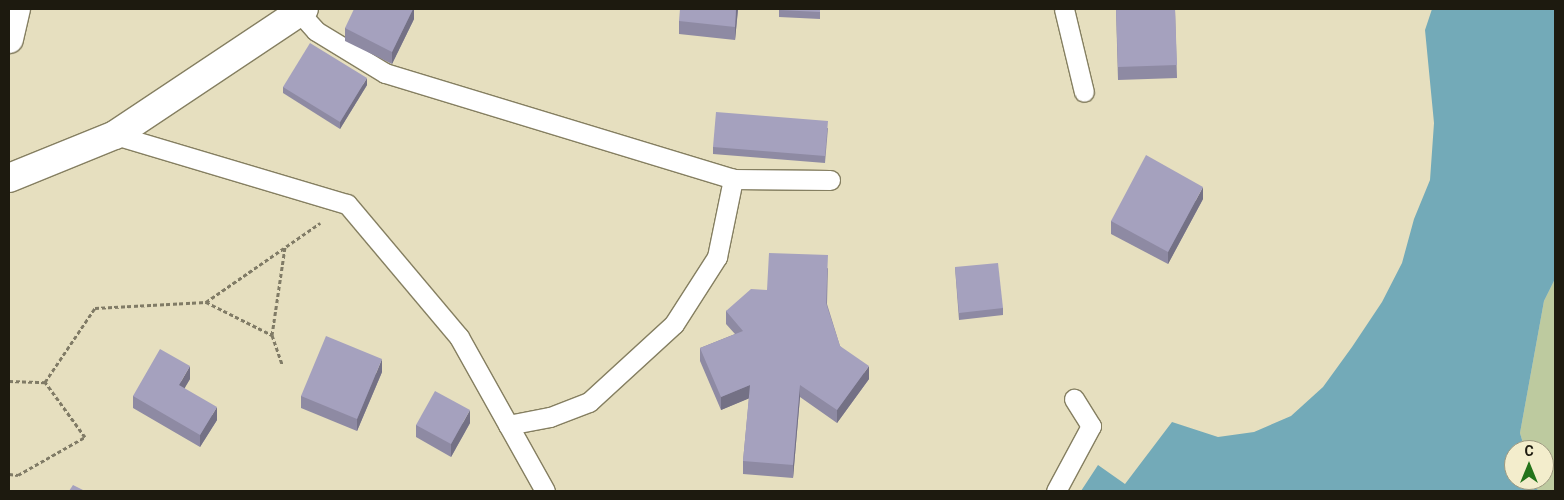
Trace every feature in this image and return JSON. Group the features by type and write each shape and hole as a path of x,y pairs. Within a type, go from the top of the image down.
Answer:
{"street":[{"path":"9,39 16,9"},
{"path":"9,178 115,135 302,10"}],"lane":[{"path":"1064,9 1084,92"},
{"path":"302,10 316,31 385,73 733,179 830,180"},
{"path":"115,135 347,204 459,337 545,491"},
{"path":"508,425 550,417 589,402 674,324 717,257 733,179"},
{"path":"1056,491 1091,426 1074,399"}],"path":[{"path":"206,302 347,204"},
{"path":"282,364 272,335 286,247"},
{"path":"45,382 95,308 206,302 272,335"},
{"path":"9,381 45,382"},
{"path":"9,474 18,475 85,437 45,382"}],"green space":[{"path":"1555,279 1555,491 1538,490 1554,490 1554,440 1522,440 1520,433 1544,301"}],"water":[{"path":"1432,9 1555,9 1555,279 1544,301 1520,433 1522,440 1504,440 1504,490 1538,491 1081,491 1098,465 1125,484 1172,422 1218,437 1254,432 1291,416 1323,387 1382,302 1402,263 1414,219 1430,180 1434,123 1425,30"}],"building":[{"path":"354,9 413,9 392,52 345,28"},
{"path":"680,9 736,9 735,27 679,21"},
{"path":"820,9 820,12 779,10"},
{"path":"1116,9 1175,9 1177,65 1118,67"},
{"path":"310,43 367,78 340,122 283,87"},
{"path":"716,112 828,121 825,156 713,147"},
{"path":"1146,155 1203,187 1168,252 1111,221"},
{"path":"769,253 828,255 826,303 840,346 869,366 837,410 800,385 793,465 743,461 750,385 721,397 700,348 743,331 726,311 751,289 767,290"},
{"path":"998,263 1003,308 959,313 955,267"},
{"path":"326,336 382,359 357,419 301,396"},
{"path":"160,349 190,366 179,385 217,407 200,435 133,396"},
{"path":"435,391 470,410 451,444 416,425"},
{"path":"73,485 85,491 69,491"}]}
